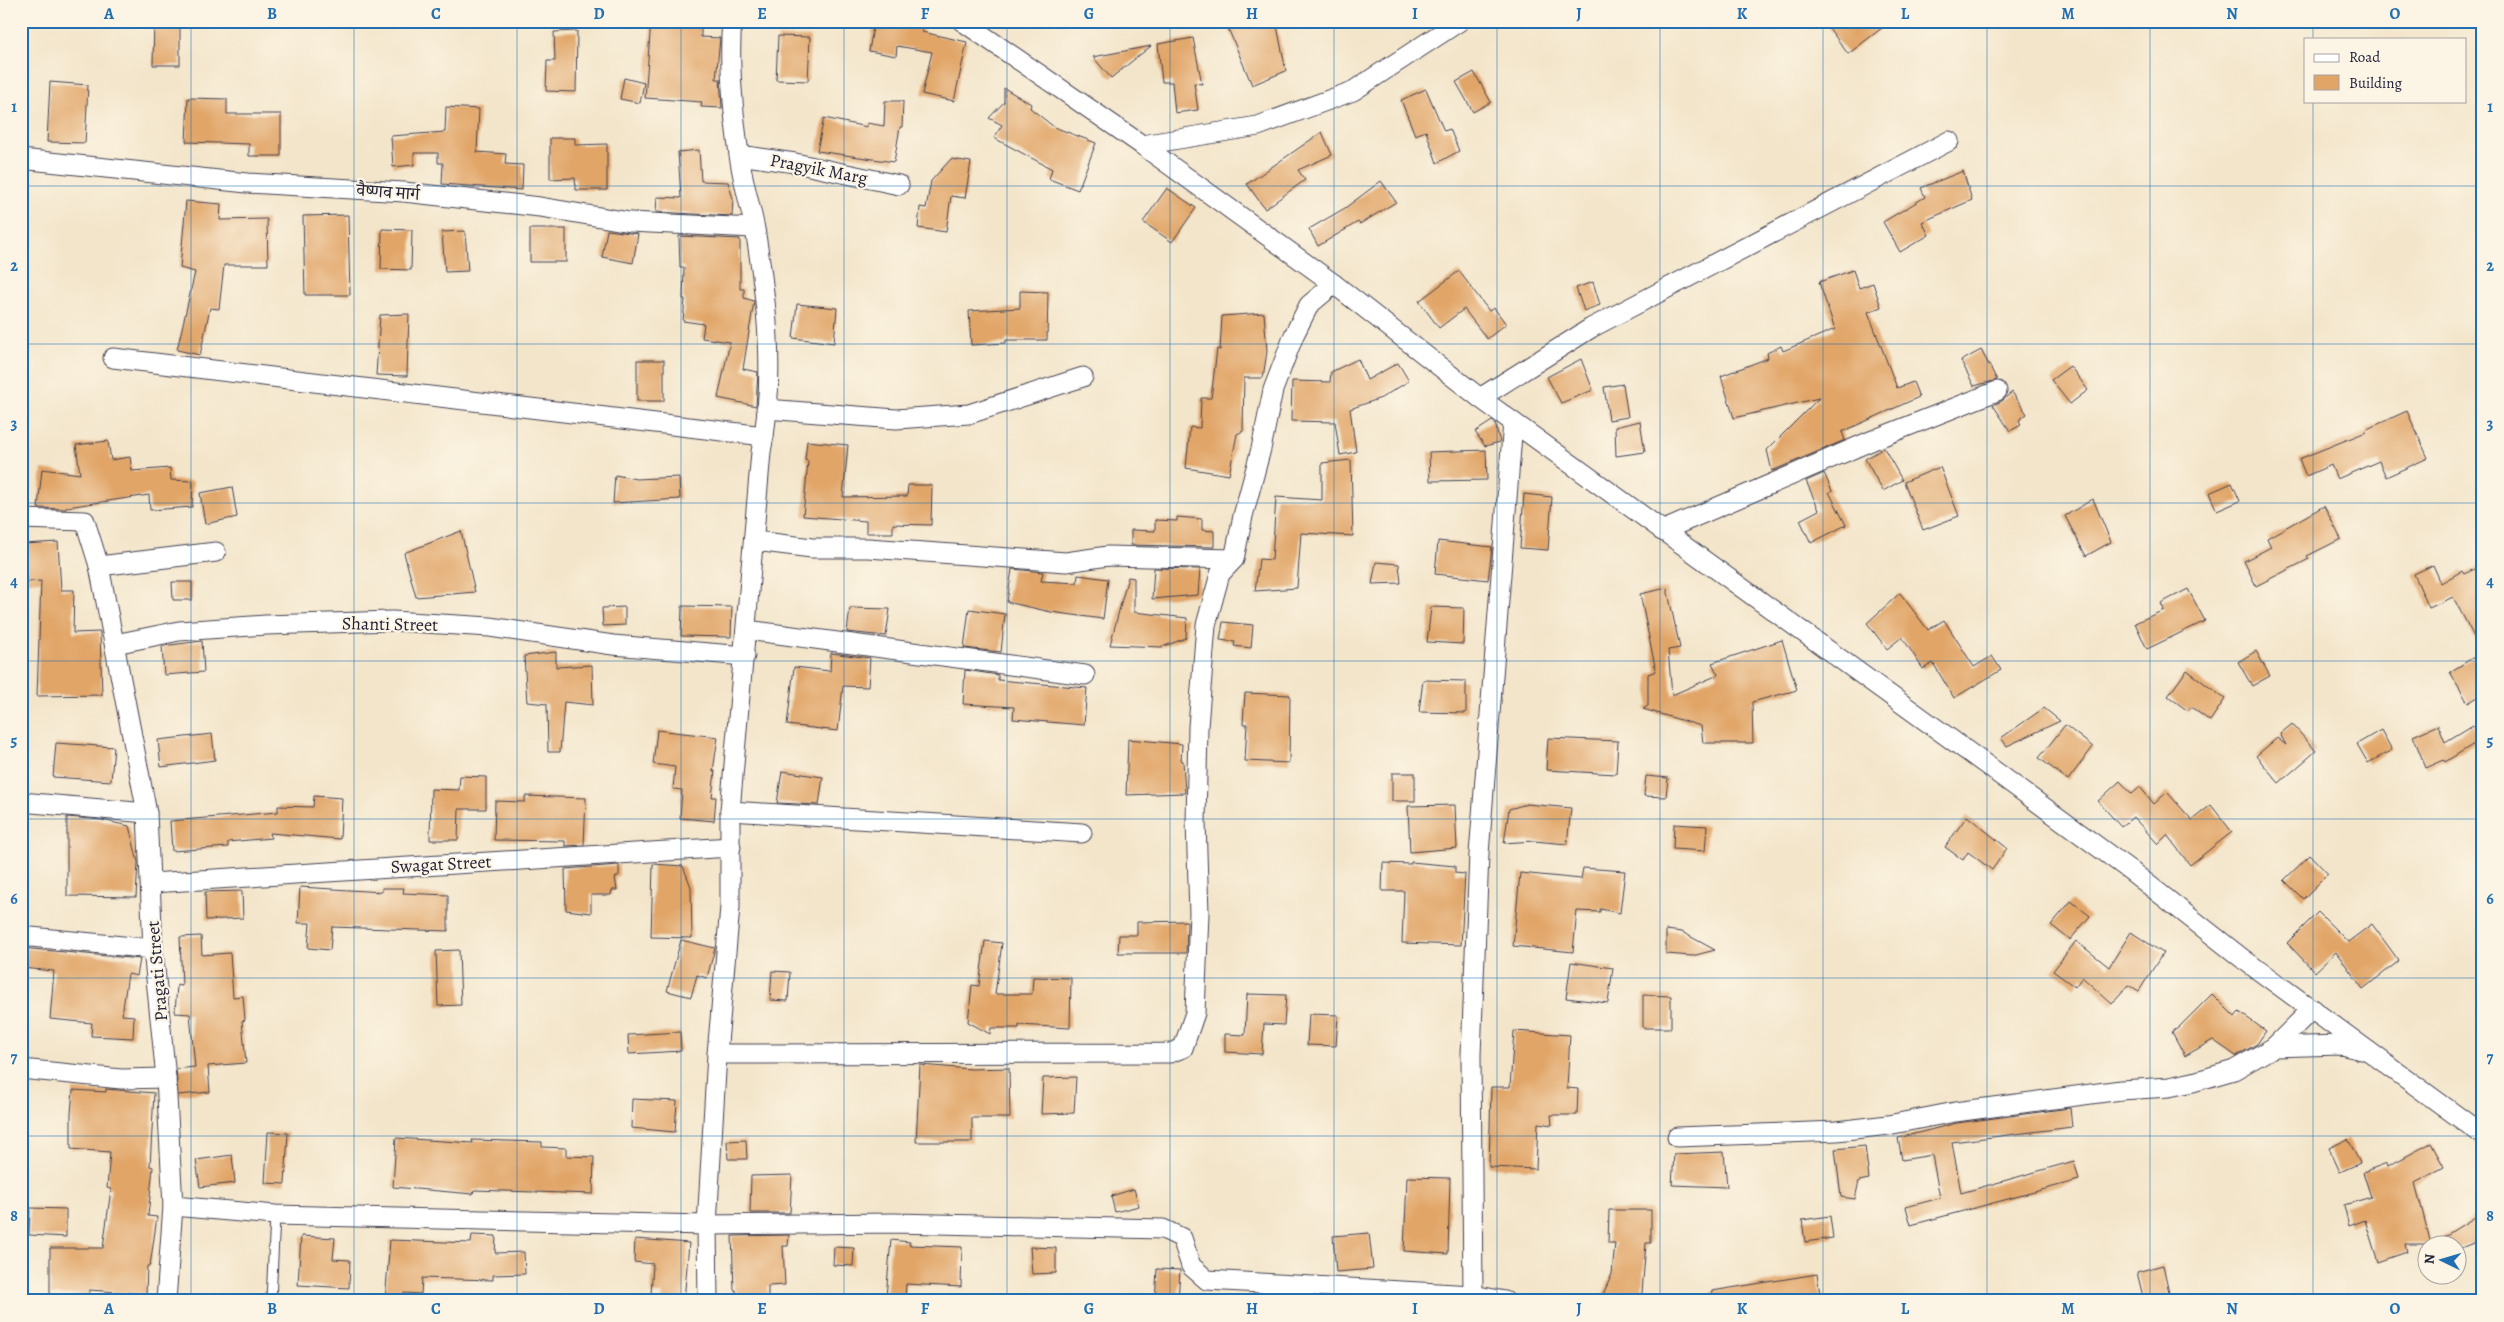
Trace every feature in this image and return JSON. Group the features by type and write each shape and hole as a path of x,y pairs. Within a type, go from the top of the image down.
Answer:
{"street":[{"path":"708,1301 707,1225 716,1054 730,907 730,810 755,541 761,452 764,436 769,336 754,228 739,155 730,49 732,21"},
{"path":"962,21 1142,145 1334,284 1480,398 1622,500 1662,532 1999,774 2366,1051 2483,1135"},
{"path":"1142,145 1258,126 1353,91 1460,21"},
{"path":"1480,398 1591,328 1949,141"},
{"name":"Pragyik Marg","path":"739,155 795,163 899,185"},
{"name":"वैष्णव मार्ग","path":"21,159 247,183 404,192 540,207 630,222 754,228"},
{"path":"716,1054 1170,1053 1183,1048 1196,1013 1199,913 1196,803 1201,666 1206,624 1220,574 1234,559 1243,516 1261,449 1272,390 1309,305 1334,284"},
{"path":"113,358 764,436"},
{"path":"766,409 896,419 969,414 1083,377"},
{"path":"1662,532 1872,440 1997,391"},
{"path":"1473,1295 1471,1055 1479,854 1513,422"},
{"path":"21,519 85,521 99,566 115,644"},
{"path":"755,541 812,548 868,548 1066,562 1108,556 1234,559"},
{"path":"99,566 216,552"},
{"name":"Shanti Street","path":"115,644 179,631 266,625 392,621 490,627 613,645 745,656"},
{"path":"747,630 1085,675"},
{"name":"Pragati Street","path":"115,644 147,813 154,949 166,1078 173,1206 166,1301"},
{"path":"21,802 147,813"},
{"path":"730,810 1082,833"},
{"name":"Swagat Street","path":"151,883 731,848"},
{"path":"21,936 154,949"},
{"path":"1677,1136 1837,1131 1888,1125 1955,1112 2121,1090 2169,1087 2234,1070 2274,1047 2312,1009"},
{"path":"2274,1047 2341,1045 2366,1051"},
{"path":"21,1069 121,1079 166,1078"},
{"path":"173,1206 275,1214 707,1225 894,1223 1163,1229 1182,1238 1191,1266 1207,1280 1473,1295 1505,1301"}],"lane":[{"path":"272,1301 275,1214"}],"building":[{"path":"154,21 180,21 180,65 153,65"},
{"path":"651,21 701,21 701,37 720,38 716,79 720,79 722,108 701,107 702,102 645,98"},
{"path":"874,21 924,21 922,32 967,42 954,101 922,94 932,52 897,46 896,56 869,51"},
{"path":"1225,21 1276,21 1286,71 1252,85"},
{"path":"1824,21 1891,21 1848,54"},
{"path":"577,31 576,92 546,91 547,61 555,61 554,32"},
{"path":"778,36 810,37 808,81 776,80"},
{"path":"1193,38 1202,84 1194,83 1198,110 1175,113 1172,82 1162,82 1158,44"},
{"path":"1151,46 1111,78 1093,57"},
{"path":"1474,72 1491,102 1473,112 1456,82"},
{"path":"624,78 644,83 640,103 620,99"},
{"path":"50,82 88,85 85,143 47,142"},
{"path":"1004,88 1031,104 1030,108 1054,127 1096,143 1078,190 1049,179 1052,169 994,138 1002,125 989,118 1004,102"},
{"path":"1426,89 1444,131 1450,129 1459,151 1437,163 1426,131 1415,135 1401,100"},
{"path":"188,98 227,99 227,114 281,114 281,156 249,156 249,144 186,142"},
{"path":"885,101 903,101 902,127 900,127 894,162 817,151 824,118 867,127 867,123 884,126"},
{"path":"446,107 479,109 477,152 506,154 505,164 523,165 522,190 442,184 443,163 438,163 438,153 414,153 414,165 393,167 391,136 445,132"},
{"path":"1322,132 1332,155 1298,170 1305,180 1265,209 1247,184"},
{"path":"550,138 575,138 575,145 607,144 607,190 576,190 575,178 550,179"},
{"path":"699,150 701,181 728,182 733,199 732,216 656,212 657,197 681,198 678,152"},
{"path":"951,159 971,162 965,198 951,196 946,232 918,228 920,207 926,208 931,181"},
{"path":"1963,171 1972,200 1922,222 1929,235 1900,252 1883,222 1925,197 1921,188"},
{"path":"1381,181 1396,202 1318,246 1309,229 1345,208"},
{"path":"1167,188 1196,208 1172,242 1143,222"},
{"path":"186,201 221,204 220,220 267,219 268,265 224,265 219,309 210,308 200,355 177,350 195,272 180,268"},
{"path":"348,215 350,295 305,295 303,216"},
{"path":"382,229 412,230 411,270 381,269"},
{"path":"530,229 566,229 566,262 530,262"},
{"path":"607,230 638,234 633,263 602,257"},
{"path":"465,231 468,271 445,272 442,232"},
{"path":"679,236 740,239 740,289 744,289 744,298 754,301 743,369 758,372 756,406 718,398 730,342 702,338 704,324 683,321 685,299 683,299 684,267 680,267"},
{"path":"1853,270 1859,288 1873,283 1881,307 1868,312 1897,388 1913,382 1919,397 1842,432 1845,440 1772,471 1767,450 1819,398 1734,418 1721,376 1768,358 1767,353 1781,346 1783,351 1835,329 1819,282"},
{"path":"1459,271 1489,311 1494,308 1506,324 1487,339 1464,309 1439,328 1419,301"},
{"path":"1593,282 1600,305 1584,311 1576,288"},
{"path":"1020,291 1048,292 1047,340 1006,340 1006,343 971,345 969,311 1020,308"},
{"path":"797,304 837,308 834,343 793,338"},
{"path":"1264,313 1267,351 1263,378 1244,378 1243,431 1237,434 1229,475 1186,468 1190,427 1200,428 1201,398 1211,398 1217,349 1220,350 1222,316"},
{"path":"409,314 407,376 376,375 380,315"},
{"path":"1981,350 1997,380 1974,386 1961,361"},
{"path":"1358,359 1367,380 1398,363 1409,381 1381,398 1350,409 1356,452 1340,455 1335,422 1291,421 1292,381 1330,382 1331,372"},
{"path":"1581,359 1593,390 1561,403 1547,377"},
{"path":"637,360 664,360 664,401 637,401"},
{"path":"2070,366 2088,390 2070,404 2051,380"},
{"path":"1623,384 1628,417 1609,420 1604,387"},
{"path":"2012,392 2027,414 2019,420 2021,425 2010,431 1993,405 2002,401"},
{"path":"2407,411 2428,458 2386,477 2379,461 2337,479 2331,465 2306,476 2299,459 2366,432 2365,430"},
{"path":"1492,421 1495,423 1500,442 1485,446 1475,432"},
{"path":"1640,421 1645,452 1616,456 1615,427"},
{"path":"108,441 111,460 130,457 132,471 170,468 171,480 193,481 192,507 150,510 149,495 67,507 66,509 38,508 42,469 80,474 76,445"},
{"path":"807,441 848,445 843,497 907,496 908,485 932,485 931,525 893,524 893,533 866,533 866,521 803,516 808,461 805,460"},
{"path":"1884,448 1902,480 1883,491 1865,459"},
{"path":"1486,450 1487,480 1430,481 1429,452"},
{"path":"1351,460 1353,536 1301,533 1297,588 1255,591 1259,559 1272,560 1276,497 1322,500 1322,463"},
{"path":"1940,467 1959,516 1923,530 1904,482"},
{"path":"1824,473 1832,491 1829,492 1846,525 1811,543 1800,520 1819,510 1806,481"},
{"path":"615,475 636,479 679,477 680,499 613,503"},
{"path":"2232,483 2240,501 2217,511 2209,493"},
{"path":"232,487 237,517 205,524 200,493"},
{"path":"1524,494 1552,497 1548,550 1520,548"},
{"path":"2093,499 2111,542 2086,556 2065,516"},
{"path":"2324,506 2341,539 2307,556 2309,559 2256,586 2244,561 2271,547 2267,538"},
{"path":"1177,517 1202,519 1202,530 1214,531 1214,547 1131,545 1131,530 1155,531 1155,520 1177,521"},
{"path":"461,531 475,592 416,597 404,553"},
{"path":"1438,541 1492,547 1488,580 1435,574"},
{"path":"58,542 61,590 74,590 73,633 100,632 102,695 37,696 41,581 26,582 24,544"},
{"path":"1376,562 1399,564 1401,583 1372,584"},
{"path":"2433,565 2441,583 2462,571 2464,574 2483,565 2483,694 2468,703 2450,672 2482,652 2453,597 2429,608 2414,574"},
{"path":"1154,568 1200,569 1198,595 1152,599"},
{"path":"1012,569 1043,572 1041,581 1077,583 1078,575 1108,579 1103,619 1051,612 1007,602"},
{"path":"1128,577 1134,578 1134,612 1187,618 1186,638 1162,647 1110,645"},
{"path":"172,582 192,582 192,600 173,600"},
{"path":"1667,588 1680,648 1668,650 1672,695 1718,675 1712,663 1782,640 1797,690 1752,702 1753,743 1703,743 1701,726 1643,709 1648,706 1648,674 1656,671 1640,594"},
{"path":"2188,589 2205,621 2147,649 2135,623 2164,610 2161,603"},
{"path":"1900,593 1928,630 1944,620 1974,667 1992,656 2001,670 1954,698 1933,663 1923,669 1902,637 1887,649 1867,623"},
{"path":"682,606 732,607 731,637 681,636"},
{"path":"625,607 625,625 603,626 602,608"},
{"path":"1431,607 1464,608 1463,644 1427,642"},
{"path":"850,608 890,609 886,636 847,632"},
{"path":"969,609 1005,614 1001,652 964,648"},
{"path":"1223,622 1253,625 1251,648 1234,646 1235,642 1220,640"},
{"path":"202,641 204,672 164,675 162,646"},
{"path":"2256,651 2270,676 2252,686 2238,662"},
{"path":"556,652 556,667 592,665 593,705 564,702 560,752 548,752 547,704 527,702 524,656"},
{"path":"831,653 870,658 868,687 843,686 838,731 787,725 794,667 830,671"},
{"path":"965,670 998,675 998,680 1087,688 1084,725 1013,719 1014,707 963,704"},
{"path":"2187,670 2225,699 2210,721 2191,707 2188,711 2168,696"},
{"path":"1423,680 1466,681 1466,713 1419,712"},
{"path":"1245,693 1290,695 1289,763 1245,761 1247,724 1243,724"},
{"path":"2044,708 2060,721 2007,746 2001,738"},
{"path":"2292,724 2316,751 2279,783 2256,756 2277,738 2286,745 2280,734"},
{"path":"2065,725 2093,747 2068,780 2039,758"},
{"path":"2438,725 2445,742 2473,725 2482,739 2445,762 2444,760 2426,768 2413,736"},
{"path":"657,730 718,737 713,771 715,771 712,797 716,797 714,821 680,818 682,790 673,789 675,767 653,764"},
{"path":"2381,730 2392,750 2368,763 2357,744"},
{"path":"212,734 215,760 161,767 158,740"},
{"path":"1548,738 1618,741 1616,774 1546,770"},
{"path":"1128,739 1182,744 1181,761 1183,761 1185,793 1126,795"},
{"path":"56,743 114,747 111,781 53,777"},
{"path":"782,771 823,777 819,805 777,803"},
{"path":"1392,773 1415,773 1415,801 1392,801"},
{"path":"460,776 486,777 486,809 459,809 458,840 430,840 431,789 459,790"},
{"path":"1646,776 1668,778 1666,797 1644,796"},
{"path":"2120,781 2132,794 2140,787 2154,804 2167,792 2192,820 2211,805 2232,832 2190,865 2167,835 2158,844 2133,817 2121,827 2098,801"},
{"path":"314,796 342,798 340,839 270,833 271,838 228,842 228,847 172,851 170,821 278,812 278,806 313,807"},
{"path":"525,796 586,798 584,845 565,846 565,841 494,840 495,801 525,802"},
{"path":"1527,804 1571,808 1567,844 1534,841 1504,843 1509,809"},
{"path":"1455,805 1457,848 1410,852 1408,806"},
{"path":"1967,816 2007,848 1992,870 1968,852 1963,860 1945,847"},
{"path":"67,817 102,820 129,826 138,862 136,897 67,896"},
{"path":"1674,824 1707,826 1705,851 1673,849"},
{"path":"2310,855 2328,874 2303,899 2284,880"},
{"path":"1411,862 1455,866 1455,873 1465,874 1461,945 1402,943 1404,891 1382,891 1383,863 1411,864"},
{"path":"653,864 683,866 691,887 692,938 651,937"},
{"path":"619,865 619,875 615,878 617,890 612,890 611,895 591,895 591,913 566,910 565,869"},
{"path":"1583,868 1625,871 1620,913 1600,909 1600,912 1577,911 1573,952 1513,946 1520,873 1581,879"},
{"path":"300,887 382,892 382,888 404,888 403,893 448,895 448,931 332,927 330,950 308,948 310,923 298,923"},
{"path":"242,891 243,918 206,920 205,892"},
{"path":"2071,901 2090,916 2070,940 2051,925"},
{"path":"2318,912 2348,942 2372,924 2399,961 2363,989 2336,952 2315,972 2287,943"},
{"path":"1187,921 1186,953 1118,953 1119,935 1137,935 1137,922"},
{"path":"1666,930 1682,932 1715,950 1692,956 1666,954"},
{"path":"2131,932 2163,953 2139,991 2129,985 2112,1004 2082,977 2075,987 2053,971 2076,941 2109,967"},
{"path":"201,936 202,955 230,953 233,997 243,996 245,1020 242,1021 246,1063 208,1066 210,1092 178,1095 176,1069 195,1067 190,1014 175,1013 177,985 182,986 180,937"},
{"path":"681,940 715,948 707,978 697,975 691,997 667,991"},
{"path":"985,941 1002,943 995,994 1032,994 1033,977 1071,978 1070,1028 1019,1025 1019,1028 991,1028 990,1034 968,1022 972,985 979,986"},
{"path":"21,948 140,959 137,976 128,974 122,1015 134,1016 133,1038 91,1036 92,1023 50,1019 54,971 21,968"},
{"path":"459,950 461,1005 438,1006 436,951"},
{"path":"1571,962 1613,968 1608,1003 1566,998"},
{"path":"772,971 790,972 788,1001 770,1000"},
{"path":"1247,994 1286,995 1284,1025 1264,1024 1262,1054 1225,1052 1225,1034 1245,1035"},
{"path":"2212,994 2235,1017 2239,1012 2266,1031 2257,1044 2236,1056 2213,1040 2185,1056 2172,1032"},
{"path":"1643,995 1671,996 1671,1028 1643,1028"},
{"path":"1309,1014 1338,1015 1336,1046 1307,1045"},
{"path":"1514,1031 1570,1035 1567,1088 1578,1089 1577,1115 1551,1115 1552,1125 1538,1123 1536,1169 1489,1167 1491,1087 1510,1087"},
{"path":"680,1032 681,1051 629,1054 628,1035"},
{"path":"920,1065 971,1069 1009,1068 1010,1118 972,1118 972,1142 916,1142"},
{"path":"1076,1077 1074,1113 1041,1114 1043,1078"},
{"path":"106,1089 154,1093 150,1166 153,1167 148,1216 157,1217 150,1266 147,1266 146,1294 89,1290 89,1294 50,1295 50,1248 103,1248 111,1189 107,1188 110,1152 71,1149 71,1113 73,1090 106,1092"},
{"path":"632,1099 677,1101 675,1132 631,1128"},
{"path":"2070,1108 2072,1127 1952,1142 1961,1193 2074,1161 2079,1180 1911,1225 1906,1207 1940,1198 1932,1155 1902,1160 1898,1138 1957,1123"},
{"path":"268,1132 288,1133 285,1184 265,1183"},
{"path":"396,1138 473,1143 472,1140 542,1142 542,1147 566,1148 566,1156 594,1157 593,1194 474,1190 473,1194 393,1187"},
{"path":"2348,1139 2360,1163 2340,1172 2329,1148"},
{"path":"746,1140 747,1159 728,1159 727,1141"},
{"path":"2431,1143 2444,1167 2415,1183 2428,1234 2416,1234 2416,1244 2405,1244 2407,1252 2378,1262 2365,1220 2349,1226 2344,1205 2371,1197 2363,1172 2387,1163 2388,1166"},
{"path":"1865,1146 1869,1179 1859,1181 1855,1199 1841,1197 1835,1149"},
{"path":"1724,1152 1727,1187 1672,1185 1674,1154"},
{"path":"232,1155 235,1183 200,1187 196,1160"},
{"path":"792,1175 790,1213 750,1213 751,1176"},
{"path":"1407,1177 1450,1178 1448,1254 1404,1251"},
{"path":"1134,1189 1139,1206 1115,1212 1111,1196"},
{"path":"30,1208 66,1209 66,1237 29,1235"},
{"path":"1609,1210 1651,1210 1651,1243 1646,1243 1642,1293 1639,1301 1600,1301 1612,1274 1615,1243 1608,1243"},
{"path":"2483,1212 2483,1239 2466,1246 2466,1234 2448,1234"},
{"path":"1830,1216 1833,1238 1805,1242 1802,1220"},
{"path":"1369,1233 1373,1269 1336,1272 1333,1236"},
{"path":"472,1235 496,1236 495,1253 524,1252 525,1274 493,1275 493,1280 422,1278 421,1294 404,1293 403,1301 385,1301 390,1240 471,1243"},
{"path":"789,1235 788,1246 783,1246 785,1285 768,1286 768,1301 737,1301 736,1290 734,1290 732,1236"},
{"path":"301,1236 335,1238 333,1259 350,1260 349,1288 298,1285"},
{"path":"635,1239 689,1243 684,1301 662,1301 663,1294 651,1294 653,1264 634,1262"},
{"path":"891,1240 910,1242 909,1245 962,1247 961,1287 906,1284 905,1299 886,1297"},
{"path":"834,1247 854,1248 853,1266 833,1265"},
{"path":"1030,1247 1056,1248 1056,1273 1032,1274"},
{"path":"2163,1265 2171,1301 2144,1301 2137,1272"},
{"path":"1157,1269 1180,1270 1178,1301 1155,1301"},
{"path":"1817,1274 1821,1301 1713,1301 1712,1291"}]}
